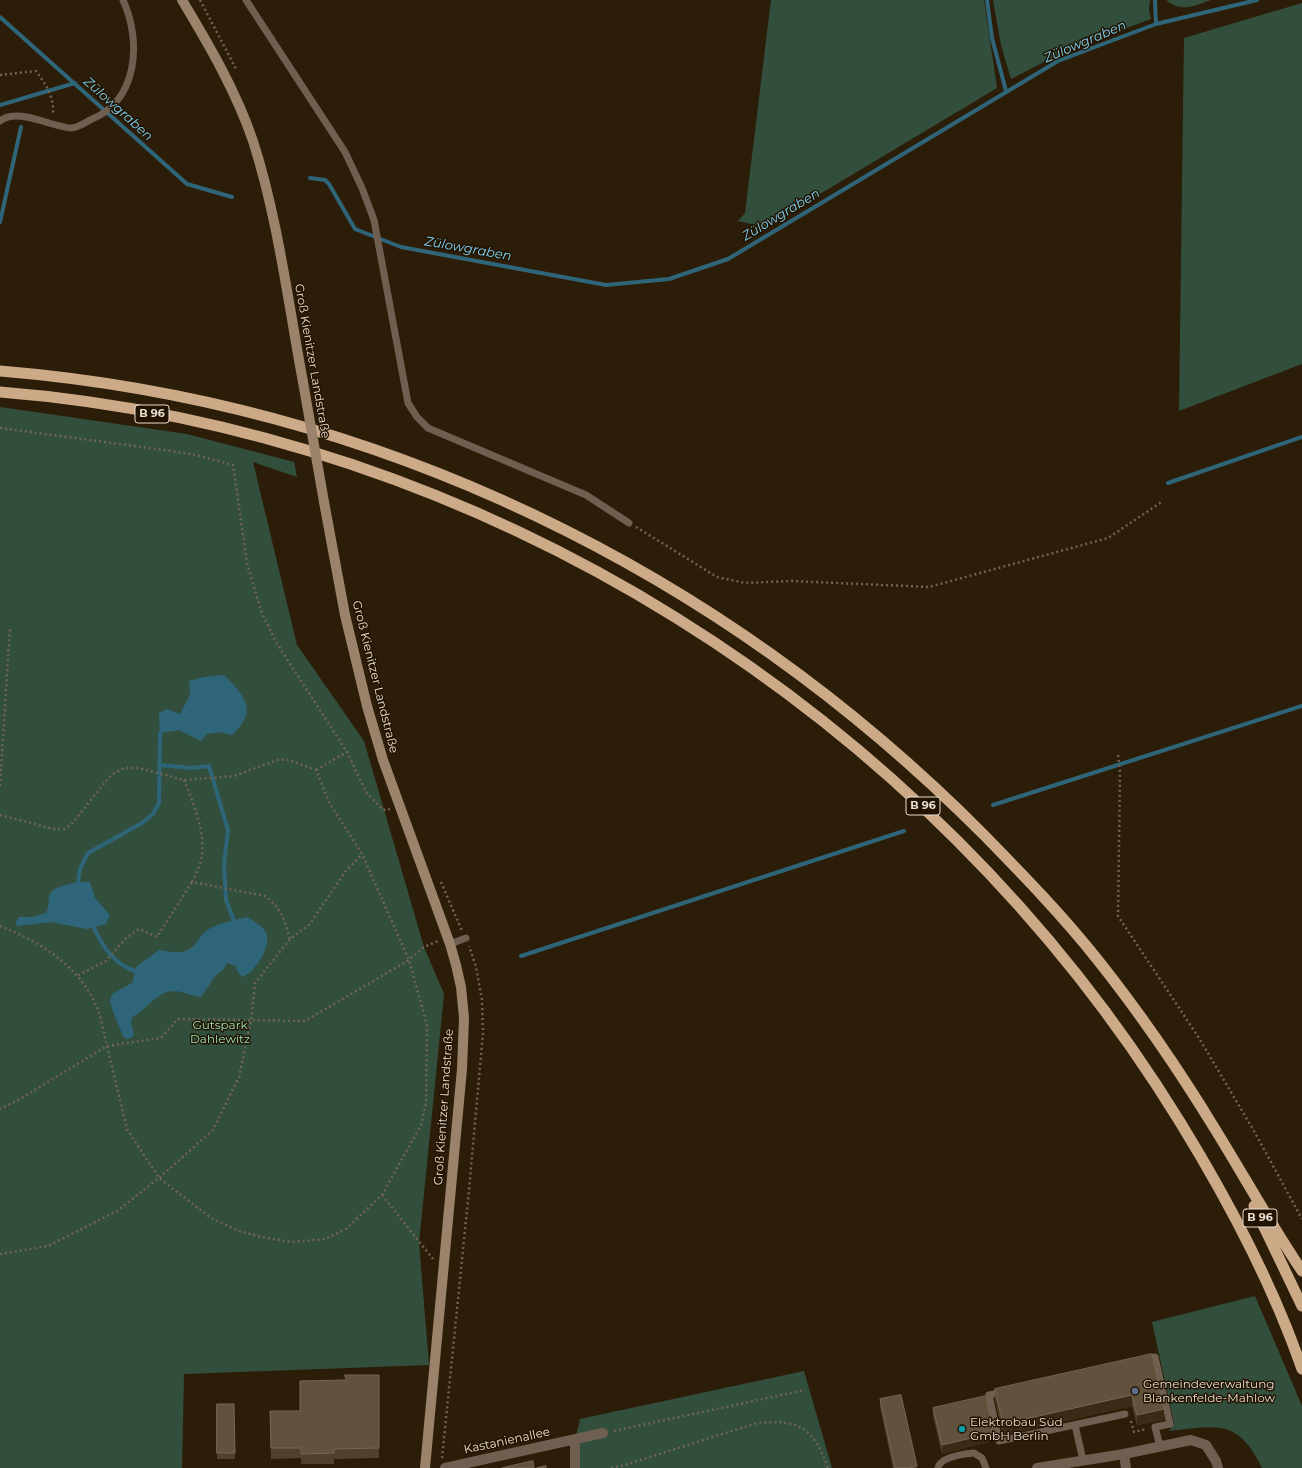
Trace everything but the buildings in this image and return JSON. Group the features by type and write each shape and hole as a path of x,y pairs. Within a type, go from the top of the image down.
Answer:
{"highway":[{"name":"B 96","path":"0,371 72,378 186,397 334,437 422,467 518,506 590,542 685,595 771,653 827,695 898,754 993,844 1048,899 1128,999 1177,1068 1216,1130 1302,1306"},
{"name":"B 96","path":"0,392 106,405 190,421 300,449 414,487 512,528 582,563 692,628 754,668 820,717 913,796 999,883 1077,973 1120,1030 1161,1090 1199,1152 1252,1250 1288,1328 1302,1368"},
{"path":"1216,1130 1302,1271"}],"main road":[{"name":"Groß Kienitzer Landstraße","path":"182,0 213,52 233,91 253,140 267,191 324,502 355,661 383,760 399,808 449,941 461,987 464,1018 464,1047 425,1468"}],"street":[{"name":"Kastanienallee","path":"443,1465 603,1434"},
{"path":"575,1440 575,1468"},
{"path":"1037,1468 1124,1454 1191,1440 1206,1445 1216,1461 1218,1468"},
{"path":"1124,1454 1126,1468"}],"lane":[{"path":"0,121 10,117 18,117 51,122 72,128 102,116 120,97 128,82 134,65 133,38 127,10 123,0"},
{"path":"246,0 345,152 362,188 374,220 408,403 417,417 428,428 586,495 629,523"},
{"path":"449,941 466,938"},
{"path":"1134,1362 1155,1357 1170,1424 1155,1427 1160,1446"},
{"path":"1012,1390 989,1395 999,1441 1125,1414"},
{"path":"1075,1425 1083,1460"},
{"path":"938,1468 939,1464 943,1460 974,1453 982,1458 986,1468"}],"path":[{"path":"0,75 36,71 49,88 52,97 53,112 51,122"},
{"path":"0,428 196,455 233,465 247,562 261,611 280,648 347,752 366,792 383,810 399,808"},
{"path":"629,523 717,577 745,583 791,580 929,587 1108,538 1163,502"},
{"path":"0,786 10,627"},
{"path":"316,770 347,752"},
{"path":"1118,755 1120,772 1118,916 1199,1038 1254,1131 1302,1219"},
{"path":"0,815 53,829 64,829 71,825 112,775 124,768 139,768 168,777 184,780 234,776 280,760 289,760 316,770 330,804 362,854 409,960 427,1025 426,1104 421,1125 382,1195 346,1229 326,1239 292,1242 239,1231 211,1218 159,1178 127,1129 98,1010 78,975 53,953 14,931 0,926"},
{"path":"78,975 106,961 125,939 140,929 157,937 192,882 200,864 200,829 194,806 184,780"},
{"path":"0,1254 48,1246 117,1211 159,1178 213,1130 239,1077 251,1020 255,983 290,938 309,925 341,878 362,854"},
{"path":"438,876 466,938 477,974 482,1000 482,1033 468,1206 443,1465"},
{"path":"192,882 231,888 265,896 275,904 284,916 290,938"},
{"path":"0,1109 20,1099 107,1046 161,1038 178,1019 305,1021 409,960 424,947 449,941"},
{"path":"382,1195 444,1271"},
{"path":"603,1434 805,1390"},
{"path":"1125,1414 1130,1413 1134,1432 1155,1427"},
{"path":"611,1468 625,1465 757,1423 778,1421 800,1426 813,1436 822,1452 828,1468"}],"green space":[{"path":"771,0 984,0 997,88 765,227 738,221 745,213"},
{"path":"993,0 1150,0 1149,10 1151,19 1067,50 1011,79 1001,45"},
{"path":"1166,0 1211,0 1193,6 1183,7 1172,4"},
{"path":"1302,3 1302,364 1179,411 1184,38"},
{"name":"Gutspark Dahlewitz","path":"0,407 187,434 294,462 297,477 253,462 297,645 364,741 424,947 444,994 419,1243 429,1365 184,1374 182,1468 0,1468"},
{"path":"1255,1296 1302,1406 1302,1468 1262,1468 1244,1440 1235,1433 1224,1429 1213,1427 1169,1431 1174,1423 1152,1322"},
{"path":"804,1371 832,1468 577,1468 575,1440 580,1419"}],"water":[{"path":"224,675 242,695 247,707 244,720 232,735 219,732 207,734 201,741 179,730 160,733 159,713 167,709 180,714 190,695 189,681 204,677"},
{"path":"78,882 90,882 95,898 110,915 106,924 87,929 51,922 17,926 16,922 19,917 32,917 46,913 50,893 53,890 61,886"},
{"path":"247,917 264,930 267,936 267,941 264,953 260,960 247,975 242,977 237,971 236,966 227,963 223,970 216,975 201,997 177,991 162,994 132,1017 131,1022 134,1035 131,1038 126,1039 123,1036 110,1001 112,994 132,983 137,966 159,950 179,952 188,950 209,929 223,923"}],"waterway":[{"path":"987,0 992,38 1006,91"},
{"path":"1155,0 1156,24"},
{"name":"Zülowgraben","path":"310,178 325,180 329,184 355,229 401,247 606,285 669,279 728,259 1058,61 1156,24 1257,0"},
{"name":"Zülowgraben","path":"0,17 187,184 232,197"},
{"path":"0,105 75,83"},
{"path":"0,222 21,127"},
{"path":"1168,483 1302,437"},
{"path":"993,805 1302,706"},
{"path":"78,882 80,869 88,853 142,823 153,814 159,803 160,733"},
{"path":"160,765 191,768 209,766 228,830 224,864 226,900 234,921"},
{"path":"521,956 904,831"},
{"path":"94,928 101,942 110,954 121,964 135,971"}],"place":[{"name":"Gemeindeverwaltung Blankenfelde-Mahlow","path":"1135,1391"},
{"name":"Elektrobau Süd GmbH Berlin","path":"962,1429"}]}
